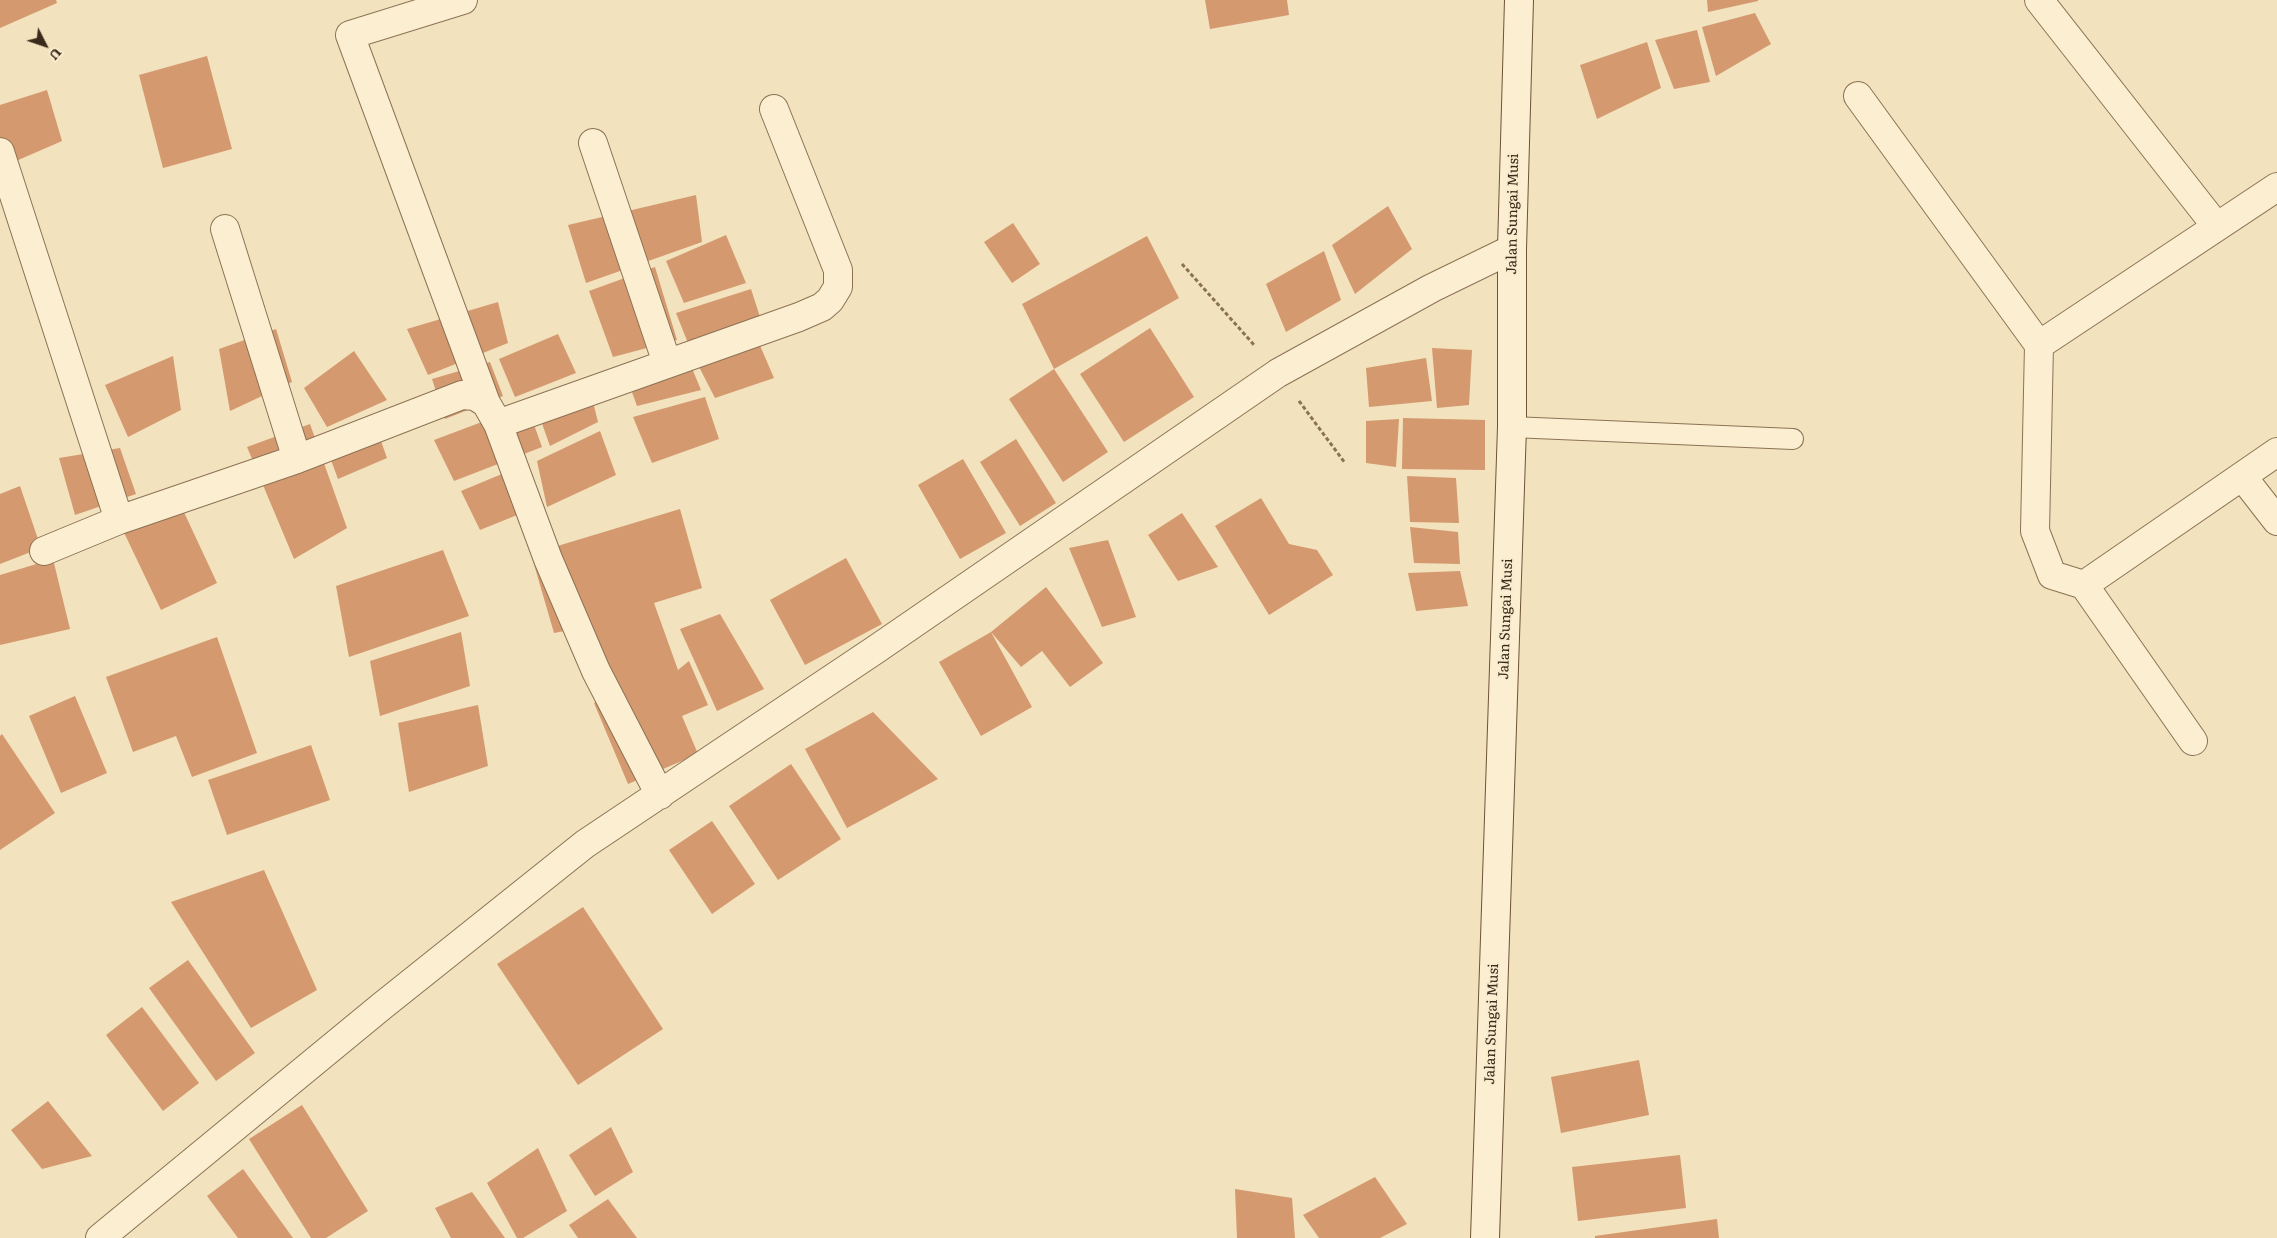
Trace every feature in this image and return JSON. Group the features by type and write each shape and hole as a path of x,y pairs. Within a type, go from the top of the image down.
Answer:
{"street":[{"path":"463,0 350,35 548,559 596,671 660,795"},
{"name":"Jalan Sungai Musi","path":"1485,1238 1512,427 1512,249 1519,0"},
{"path":"2039,0 2217,227"},
{"path":"1858,96 2039,345 2035,531 2052,575 2084,585 2193,741"},
{"path":"492,413 667,363 822,307 830,300 838,287 838,270 774,109"},
{"path":"593,142 667,363"},
{"path":"0,152 6,189 119,520"},
{"path":"2039,345 2277,187"},
{"path":"225,229 297,459"},
{"path":"100,1238 382,1006 586,844 875,650 1278,373 1432,288 1512,249"},
{"path":"44,551 119,520 297,459 462,394 475,396 492,413"},
{"path":"2084,585 2277,452"},
{"path":"2242,476 2277,521"}],"lane":[{"path":"1512,427 1793,439"}],"building":[{"path":"0,0 56,0 57,3 0,28"},
{"path":"1205,0 1287,0 1289,15 1210,29"},
{"path":"1707,0 1758,0 1758,1 1708,12"},
{"path":"1755,13 1771,44 1716,76 1702,27"},
{"path":"1697,30 1710,82 1674,89 1655,40"},
{"path":"1647,42 1661,88 1597,119 1580,65"},
{"path":"207,56 232,149 163,168 139,75"},
{"path":"47,90 62,141 0,168 0,105"},
{"path":"696,195 702,242 586,283 568,225"},
{"path":"1388,206 1412,249 1355,294 1332,245"},
{"path":"1013,223 1040,264 1012,283 984,242"},
{"path":"726,235 746,283 684,303 666,261"},
{"path":"1147,236 1179,298 1054,369 1022,304"},
{"path":"1324,251 1341,300 1286,332 1266,284"},
{"path":"655,267 677,340 613,357 589,291"},
{"path":"751,289 761,320 692,353 676,313"},
{"path":"498,302 508,343 428,375 407,329"},
{"path":"1150,328 1194,397 1124,442 1080,374"},
{"path":"276,329 292,382 230,411 219,349"},
{"path":"558,334 576,373 515,397 499,359"},
{"path":"755,334 774,378 715,398 697,363"},
{"path":"1432,348 1472,350 1469,405 1437,408"},
{"path":"684,349 701,390 637,406 624,370"},
{"path":"354,351 387,400 327,427 304,388"},
{"path":"173,356 181,410 128,437 105,385"},
{"path":"1426,358 1432,401 1369,407 1366,368"},
{"path":"490,362 503,396 445,419 432,379"},
{"path":"1054,369 1108,452 1063,482 1009,399"},
{"path":"589,386 598,422 550,446 535,404"},
{"path":"705,397 719,439 652,463 633,417"},
{"path":"527,405 542,447 454,481 434,440"},
{"path":"1403,418 1485,420 1485,470 1402,469"},
{"path":"1399,419 1396,467 1366,463 1366,421"},
{"path":"310,424 347,528 294,559 247,447"},
{"path":"376,427 387,458 338,479 324,441"},
{"path":"600,431 616,475 547,507 537,461"},
{"path":"1016,439 1056,503 1020,526 980,462"},
{"path":"120,448 136,494 75,515 59,458"},
{"path":"963,459 1006,533 960,559 918,485"},
{"path":"521,466 532,509 480,530 461,491"},
{"path":"1407,476 1456,478 1459,523 1410,522"},
{"path":"20,486 41,548 0,564 0,494"},
{"path":"175,493 217,583 161,610 118,520"},
{"path":"1261,498 1289,544 1317,550 1333,575 1269,615 1215,526"},
{"path":"680,509 702,588 654,603 678,670 689,661 708,705 682,716 698,754 628,784 594,703 615,693 591,626 554,633 531,554"},
{"path":"1182,513 1218,567 1178,581 1148,535"},
{"path":"1410,527 1458,532 1460,564 1414,563"},
{"path":"1108,540 1136,617 1102,627 1069,548"},
{"path":"443,550 469,616 349,657 336,586"},
{"path":"846,558 882,624 805,665 770,600"},
{"path":"53,559 70,629 0,645 0,575"},
{"path":"1460,571 1468,606 1416,611 1408,573"},
{"path":"1046,587 1103,663 1070,687 1042,651 1021,667 991,632"},
{"path":"720,614 764,689 717,711 680,629"},
{"path":"461,632 470,686 380,716 370,661"},
{"path":"991,632 1032,707 981,736 939,662"},
{"path":"217,637 257,753 192,777 176,736 133,752 106,677"},
{"path":"75,696 107,773 61,793 29,716"},
{"path":"478,705 488,766 409,792 398,723"},
{"path":"873,712 938,779 847,828 805,749"},
{"path":"2,734 55,813 0,850 0,736"},
{"path":"311,745 330,800 227,835 208,780"},
{"path":"791,764 841,839 778,880 729,806"},
{"path":"712,821 755,884 712,914 669,850"},
{"path":"264,870 317,990 251,1028 171,902"},
{"path":"583,907 663,1029 578,1085 497,964"},
{"path":"188,960 255,1053 216,1081 149,988"},
{"path":"142,1007 199,1083 163,1111 106,1035"},
{"path":"1639,1060 1649,1115 1561,1133 1551,1077"},
{"path":"48,1101 92,1156 42,1169 11,1130"},
{"path":"302,1105 368,1211 326,1238 311,1238 249,1139"},
{"path":"611,1127 633,1172 595,1196 569,1155"},
{"path":"538,1148 567,1211 523,1238 517,1238 487,1183"},
{"path":"1680,1155 1686,1208 1578,1221 1572,1167"},
{"path":"243,1169 293,1238 238,1238 207,1196"},
{"path":"1375,1177 1407,1224 1380,1238 1319,1238 1303,1215"},
{"path":"1235,1189 1292,1198 1295,1238 1237,1238"},
{"path":"472,1192 505,1238 451,1238 435,1208"},
{"path":"608,1199 637,1238 578,1238 569,1225"},
{"path":"1717,1219 1719,1238 1595,1238 1595,1236"}]}
